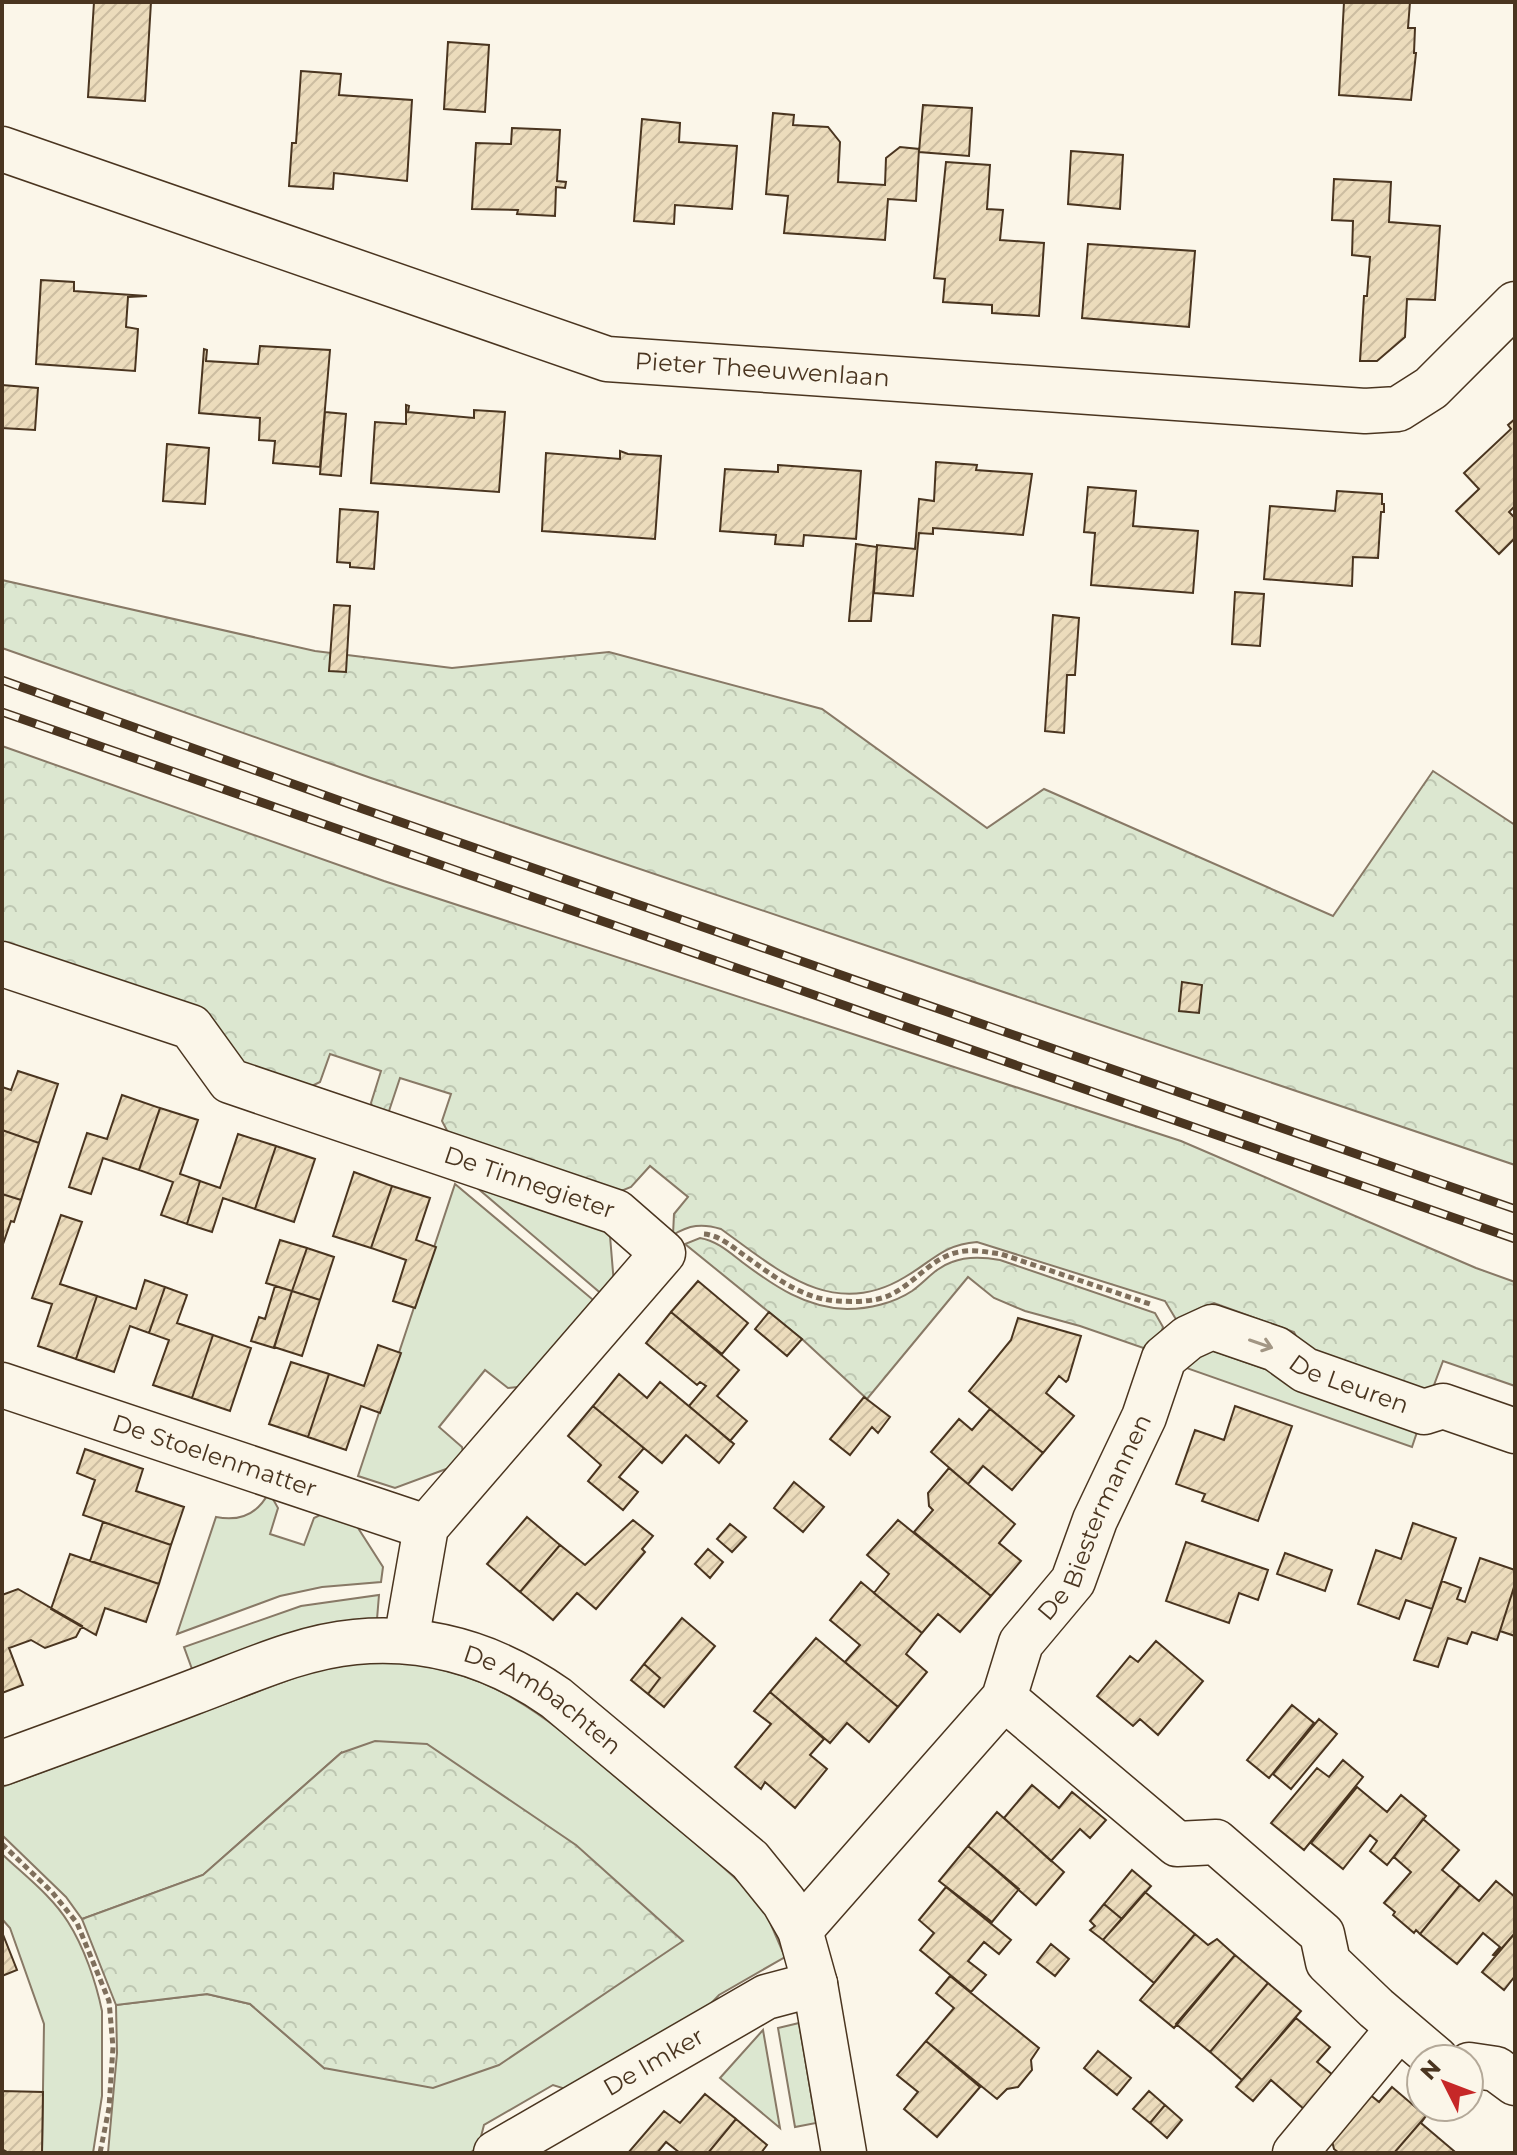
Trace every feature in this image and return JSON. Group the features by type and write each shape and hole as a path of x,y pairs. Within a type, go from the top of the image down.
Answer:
{"street":[{"name":"Pieter Theeuwenlaan","path":"2,149 607,359 1365,411 1398,409 1431,388 1515,304"},
{"name":"De Tinnegieter","path":"2,964 191,1027 230,1081 616,1212 663,1253"},
{"path":"406,1641 426,1527 663,1253"},
{"name":"De Leuren","path":"1188,1338 1212,1327 1276,1349 1305,1370 1424,1412 1443,1406 1515,1431"},
{"name":"De Biestermannen","path":"800,1930 1004,1698 1021,1643 1073,1581 1095,1520 1144,1417 1164,1358 1188,1338"},
{"name":"De Stoelenmatter","path":"2,1385 426,1527"},
{"name":"De Ambachten","path":"2,1763 310,1651 353,1642 406,1641 449,1648 489,1660 527,1678 556,1698 750,1860 784,1902 800,1930 815,1984 844,2153"},
{"path":"1004,1698 1177,1844 1216,1842 1322,1934 1328,1962 1417,2043"},
{"name":"De Imker","path":"496,2153 766,1997 815,1984"},
{"path":"1295,2153 1399,2028"},
{"path":"1485,2067 1496,2069 1515,2083"}],"path":[{"path":"663,1253 692,1234 709,1234 810,1297 837,1301 869,1301 891,1295 935,1262 958,1252 1001,1254 1159,1307 1188,1338"},
{"path":"2,1844 52,1892 77,1923 109,2001 113,2047 109,2108 100,2153"}],"green space":[{"path":"2,580 315,651 452,668 609,652 822,709 987,828 1044,789 1333,916 1433,771 1515,825 1515,1165 371,778 2,648"},
{"path":"2,746 384,881 1181,1141 1515,1282 1515,1386 1443,1361 1428,1401 1307,1358 1294,1332 1214,1303 1177,1321 1165,1301 977,1242 946,1250 905,1277 879,1289 854,1294 830,1292 785,1274 721,1229 696,1226 673,1235 674,1214 688,1197 650,1166 631,1187 614,1194 452,1140 442,1121 451,1094 400,1078 389,1111 375,1115 371,1103 381,1071 330,1054 320,1082 302,1091 2,950"},
{"path":"462,1175 609,1224 614,1284 604,1296"},
{"path":"455,1184 598,1304 528,1386 508,1388 485,1370 439,1427 462,1447 465,1462 395,1488 358,1476"},
{"path":"700,1238 722,1247 791,1294 832,1308 864,1308 889,1302 912,1291 946,1265 964,1259 982,1258 1000,1260 1155,1313 1163,1327 1155,1352 1025,1311 994,1298 968,1277 867,1399 802,1339 685,1244"},
{"path":"1208,1349 1420,1423 1412,1447 1175,1364"},
{"path":"269,1492 278,1508 270,1534 304,1545 314,1518 330,1510 351,1517 383,1567 381,1582 322,1587 280,1596 177,1634 216,1517 248,1515 260,1506"},
{"path":"379,1595 377,1619 306,1630 192,1669 184,1647 301,1606"},
{"path":"388,1662 427,1666 462,1675 494,1688 552,1724 752,1894 766,1913 785,1957 719,1995 694,2021 575,2092 553,2085 484,2125 478,2148 469,2153 108,2153 117,2053 116,2005 207,1994 250,2004 324,2068 341,1753 203,1875 82,1919 66,1897 2,1835 2,1787 310,1672 351,1664"},
{"path":"375,1741 427,1744 576,1845 683,1941 499,2065 433,2088 324,2068 250,2004 207,1994 116,2005 82,1919 203,1875 341,1753"},
{"path":"2,1854 61,1912 79,1942 96,1988 102,2011 102,2096 93,2153 42,2153 44,2024 10,1928 2,1919"},
{"path":"799,2023 816,2123 795,2127 778,2028"},
{"path":"763,2030 780,2128 720,2078"}],"building":[{"path":"94,2 151,2 145,101 88,97"},
{"path":"1344,2 1410,2 1408,28 1415,28 1416,53 1411,100 1339,95"},
{"path":"448,42 489,45 485,112 444,109"},
{"path":"301,71 341,74 339,95 412,100 407,181 334,173 333,189 289,186 292,143 296,143"},
{"path":"923,105 972,108 969,156 919,152"},
{"path":"773,113 794,115 793,125 828,127 840,142 838,182 885,185 886,158 900,147 919,149 916,201 888,199 885,240 784,233 788,196 766,194"},
{"path":"642,119 680,123 679,142 737,146 732,209 675,205 674,224 634,221"},
{"path":"512,128 560,130 557,181 566,182 565,188 556,187 555,216 517,214 518,210 472,209 476,143 511,144"},
{"path":"1071,151 1123,155 1120,209 1068,204"},
{"path":"946,162 990,165 987,209 1003,210 1000,240 1044,243 1039,316 992,313 992,305 943,302 945,279 934,278"},
{"path":"1334,179 1391,182 1389,222 1440,226 1435,300 1407,299 1405,337 1377,361 1360,361 1370,257 1352,255 1353,221 1332,220"},
{"path":"1088,244 1195,251 1189,327 1082,318"},
{"path":"41,280 74,282 74,291 147,296 128,297 126,327 138,329 135,371 36,364"},
{"path":"260,346 330,350 320,467 273,463 275,441 259,440 260,418 199,413 204,349 207,350 206,361 258,364"},
{"path":"2,385 38,388 35,430 2,428"},
{"path":"406,405 409,406 408,412 474,418 474,410 505,412 499,492 371,483 375,422 406,424"},
{"path":"325,412 346,414 341,476 320,474"},
{"path":"1515,419 1515,506 1509,512 1515,518 1515,538 1499,554 1456,511 1479,489 1464,473 1511,429 1508,425"},
{"path":"167,444 209,448 205,504 163,501"},
{"path":"620,451 661,456 655,539 542,531 546,453 620,459"},
{"path":"936,462 977,465 976,470 1032,474 1023,535 933,528 933,534 919,533 913,596 874,593 877,545 915,549 919,499 934,501"},
{"path":"778,465 861,471 856,539 804,535 803,546 775,544 776,535 720,531 725,469 778,472"},
{"path":"1088,487 1136,491 1133,526 1198,531 1193,593 1091,585 1095,533 1084,532"},
{"path":"1337,491 1382,494 1384,512 1381,512 1378,558 1353,557 1352,586 1264,579 1270,506 1335,511"},
{"path":"340,509 378,512 374,569 350,567 350,563 337,562"},
{"path":"856,544 877,547 871,621 849,621"},
{"path":"1235,592 1264,594 1260,646 1232,644"},
{"path":"334,605 350,606 346,672 329,671"},
{"path":"1053,615 1079,618 1075,675 1067,675 1064,733 1045,731"},
{"path":"1182,982 1202,985 1199,1013 1179,1011"},
{"path":"18,1071 58,1084 39,1143 2,1130 2,1087 11,1090"},
{"path":"122,1095 160,1108 139,1170 103,1158 91,1194 69,1187 87,1133 107,1139"},
{"path":"160,1108 198,1120 180,1174 200,1181 187,1224 161,1215 173,1182 139,1170"},
{"path":"2,1130 39,1143 21,1200 2,1194"},
{"path":"238,1134 276,1146 255,1209 223,1198 212,1232 187,1224 200,1181 220,1188"},
{"path":"276,1146 315,1159 294,1222 255,1209"},
{"path":"354,1172 392,1186 371,1248 333,1236"},
{"path":"392,1186 430,1198 416,1240 436,1247 415,1308 393,1301 406,1260 371,1248"},
{"path":"2,1194 21,1200 2,1247"},
{"path":"61,1215 82,1222 60,1284 97,1296 76,1359 38,1346 52,1304 32,1298"},
{"path":"280,1240 307,1248 292,1291 266,1283"},
{"path":"307,1248 334,1257 320,1300 292,1291"},
{"path":"145,1280 165,1287 149,1333 130,1326 114,1372 76,1359 97,1296 136,1309"},
{"path":"698,1281 748,1323 722,1354 671,1312"},
{"path":"275,1286 292,1291 274,1348 251,1341 259,1317 265,1319"},
{"path":"165,1287 187,1295 177,1323 213,1335 192,1398 153,1385 169,1340 149,1333"},
{"path":"292,1291 320,1300 302,1356 274,1347"},
{"path":"671,1312 739,1370 717,1396 747,1421 730,1441 689,1406 706,1386 700,1382 697,1385 646,1343"},
{"path":"769,1312 802,1339 787,1356 755,1329"},
{"path":"1018,1318 1081,1336 1068,1380 1066,1382 1059,1376 1046,1393 1074,1416 1043,1453 969,1391 1011,1340"},
{"path":"213,1335 251,1348 230,1411 192,1398"},
{"path":"378,1345 401,1353 380,1413 361,1406 346,1450 308,1437 329,1374 364,1386"},
{"path":"291,1362 329,1374 308,1437 269,1424"},
{"path":"619,1374 647,1398 660,1382 734,1444 719,1463 686,1435 662,1463 593,1406"},
{"path":"864,1397 890,1417 878,1433 872,1427 850,1455 830,1439"},
{"path":"593,1406 644,1448 619,1477 638,1492 623,1510 588,1481 601,1465 568,1436"},
{"path":"1235,1406 1292,1426 1258,1521 1202,1501 1205,1494 1176,1484 1195,1430 1224,1440"},
{"path":"990,1409 1043,1453 1012,1490 983,1466 968,1484 931,1452 959,1419 972,1430"},
{"path":"85,1449 143,1469 136,1491 184,1507 171,1545 83,1515 95,1480 77,1473"},
{"path":"949,1468 1015,1524 999,1543 1021,1561 991,1596 914,1532 933,1510 929,1506 928,1493"},
{"path":"794,1482 824,1507 803,1532 774,1508"},
{"path":"527,1517 560,1545 520,1592 487,1564"},
{"path":"633,1520 653,1536 642,1549 645,1552 596,1609 577,1593 553,1620 520,1592 560,1545 585,1565"},
{"path":"898,1520 991,1596 960,1632 938,1614 922,1633 874,1593 889,1574 867,1555"},
{"path":"103,1522 171,1545 159,1584 90,1561"},
{"path":"1413,1523 1456,1538 1432,1609 1406,1600 1399,1619 1358,1604 1376,1550 1401,1559"},
{"path":"730,1524 746,1537 732,1552 717,1539"},
{"path":"1186,1542 1268,1570 1258,1600 1239,1593 1229,1623 1166,1601"},
{"path":"708,1549 723,1562 710,1578 695,1564"},
{"path":"1285,1553 1332,1570 1325,1591 1277,1574"},
{"path":"70,1554 159,1584 146,1622 105,1608 96,1635 51,1609"},
{"path":"1480,1558 1515,1570 1515,1584 1497,1640 1472,1632 1467,1644 1448,1638 1438,1667 1414,1660 1442,1581 1461,1588 1457,1599 1465,1602"},
{"path":"861,1582 922,1633 906,1654 927,1672 898,1707 845,1662 860,1645 830,1620"},
{"path":"1515,1584 1515,1636 1500,1631"},
{"path":"18,1589 82,1626 76,1637 45,1648 31,1640 9,1648 23,1685 2,1693 2,1595"},
{"path":"682,1618 715,1646 664,1707 648,1694 660,1678 644,1664"},
{"path":"816,1638 898,1707 869,1742 847,1723 830,1743 770,1692"},
{"path":"1156,1641 1203,1681 1158,1735 1140,1719 1133,1726 1097,1696 1130,1656 1138,1662"},
{"path":"644,1664 660,1678 648,1694 631,1680"},
{"path":"770,1692 824,1739 810,1755 827,1769 795,1808 765,1782 761,1789 735,1767 771,1724 754,1711"},
{"path":"1292,1705 1314,1723 1269,1778 1247,1760"},
{"path":"1319,1719 1337,1734 1291,1789 1273,1774"},
{"path":"1343,1760 1363,1777 1304,1850 1271,1823 1317,1768 1329,1777"},
{"path":"1032,1785 1059,1808 1072,1792 1106,1820 1090,1838 1080,1829 1051,1861 1004,1818"},
{"path":"1357,1787 1387,1812 1401,1795 1426,1816 1387,1865 1370,1851 1377,1841 1370,1835 1343,1869 1311,1843"},
{"path":"997,1812 1064,1872 1036,1905 968,1846"},
{"path":"1423,1819 1459,1850 1442,1870 1460,1885 1420,1934 1416,1930 1414,1933 1393,1915 1395,1912 1384,1903 1411,1872 1394,1857"},
{"path":"968,1846 1019,1889 992,1922 939,1881"},
{"path":"1132,1870 1151,1886 1122,1919 1104,1904"},
{"path":"1496,1881 1515,1897 1515,1933 1495,1956 1500,1947 1483,1933 1457,1964 1420,1934 1460,1885 1479,1901"},
{"path":"946,1887 1011,1940 999,1954 984,1942 968,1961 986,1975 971,1992 920,1950 934,1933 919,1920"},
{"path":"1145,1892 1195,1934 1154,1983 1103,1940"},
{"path":"1104,1904 1122,1919 1103,1940 1090,1930 1095,1926 1090,1921"},
{"path":"2,1932 17,1970 2,1976"},
{"path":"1515,1933 1515,1976 1504,1990 1482,1972"},
{"path":"1195,1934 1208,1945 1217,1939 1235,1955 1174,2028 1140,2000"},
{"path":"1051,1944 1069,1959 1055,1976 1037,1962"},
{"path":"1235,1955 1268,1983 1210,2052 1176,2024"},
{"path":"950,1976 1039,2048 1031,2060 1032,2070 1018,2087 1007,2089 997,2099 926,2041 954,2008 936,1993"},
{"path":"1268,1983 1301,2011 1242,2080 1210,2052"},
{"path":"1296,2018 1330,2047 1317,2062 1334,2076 1305,2110 1271,2080 1253,2101 1236,2087"},
{"path":"926,2041 980,2087 937,2137 904,2109 918,2092 897,2075"},
{"path":"1098,2051 1131,2078 1117,2095 1084,2068"},
{"path":"1392,2087 1405,2098 1405,2123 1420,2123 1394,2153 1339,2153 1334,2149 1332,2141 1362,2088 1379,2102"},
{"path":"2,2091 43,2092 42,2153 9,2153 2,2149"},
{"path":"1149,2091 1165,2105 1150,2123 1133,2109"},
{"path":"705,2094 736,2119 708,2153 680,2153 666,2142 657,2153 628,2153 664,2111 680,2123"},
{"path":"1165,2105 1182,2120 1167,2138 1150,2123"},
{"path":"736,2119 767,2145 761,2153 708,2153"},
{"path":"1420,2123 1454,2151 1452,2153 1394,2153"}],"railway":[{"path":"2,680 363,809 1515,1209"},
{"path":"2,712 1515,1239"}]}
